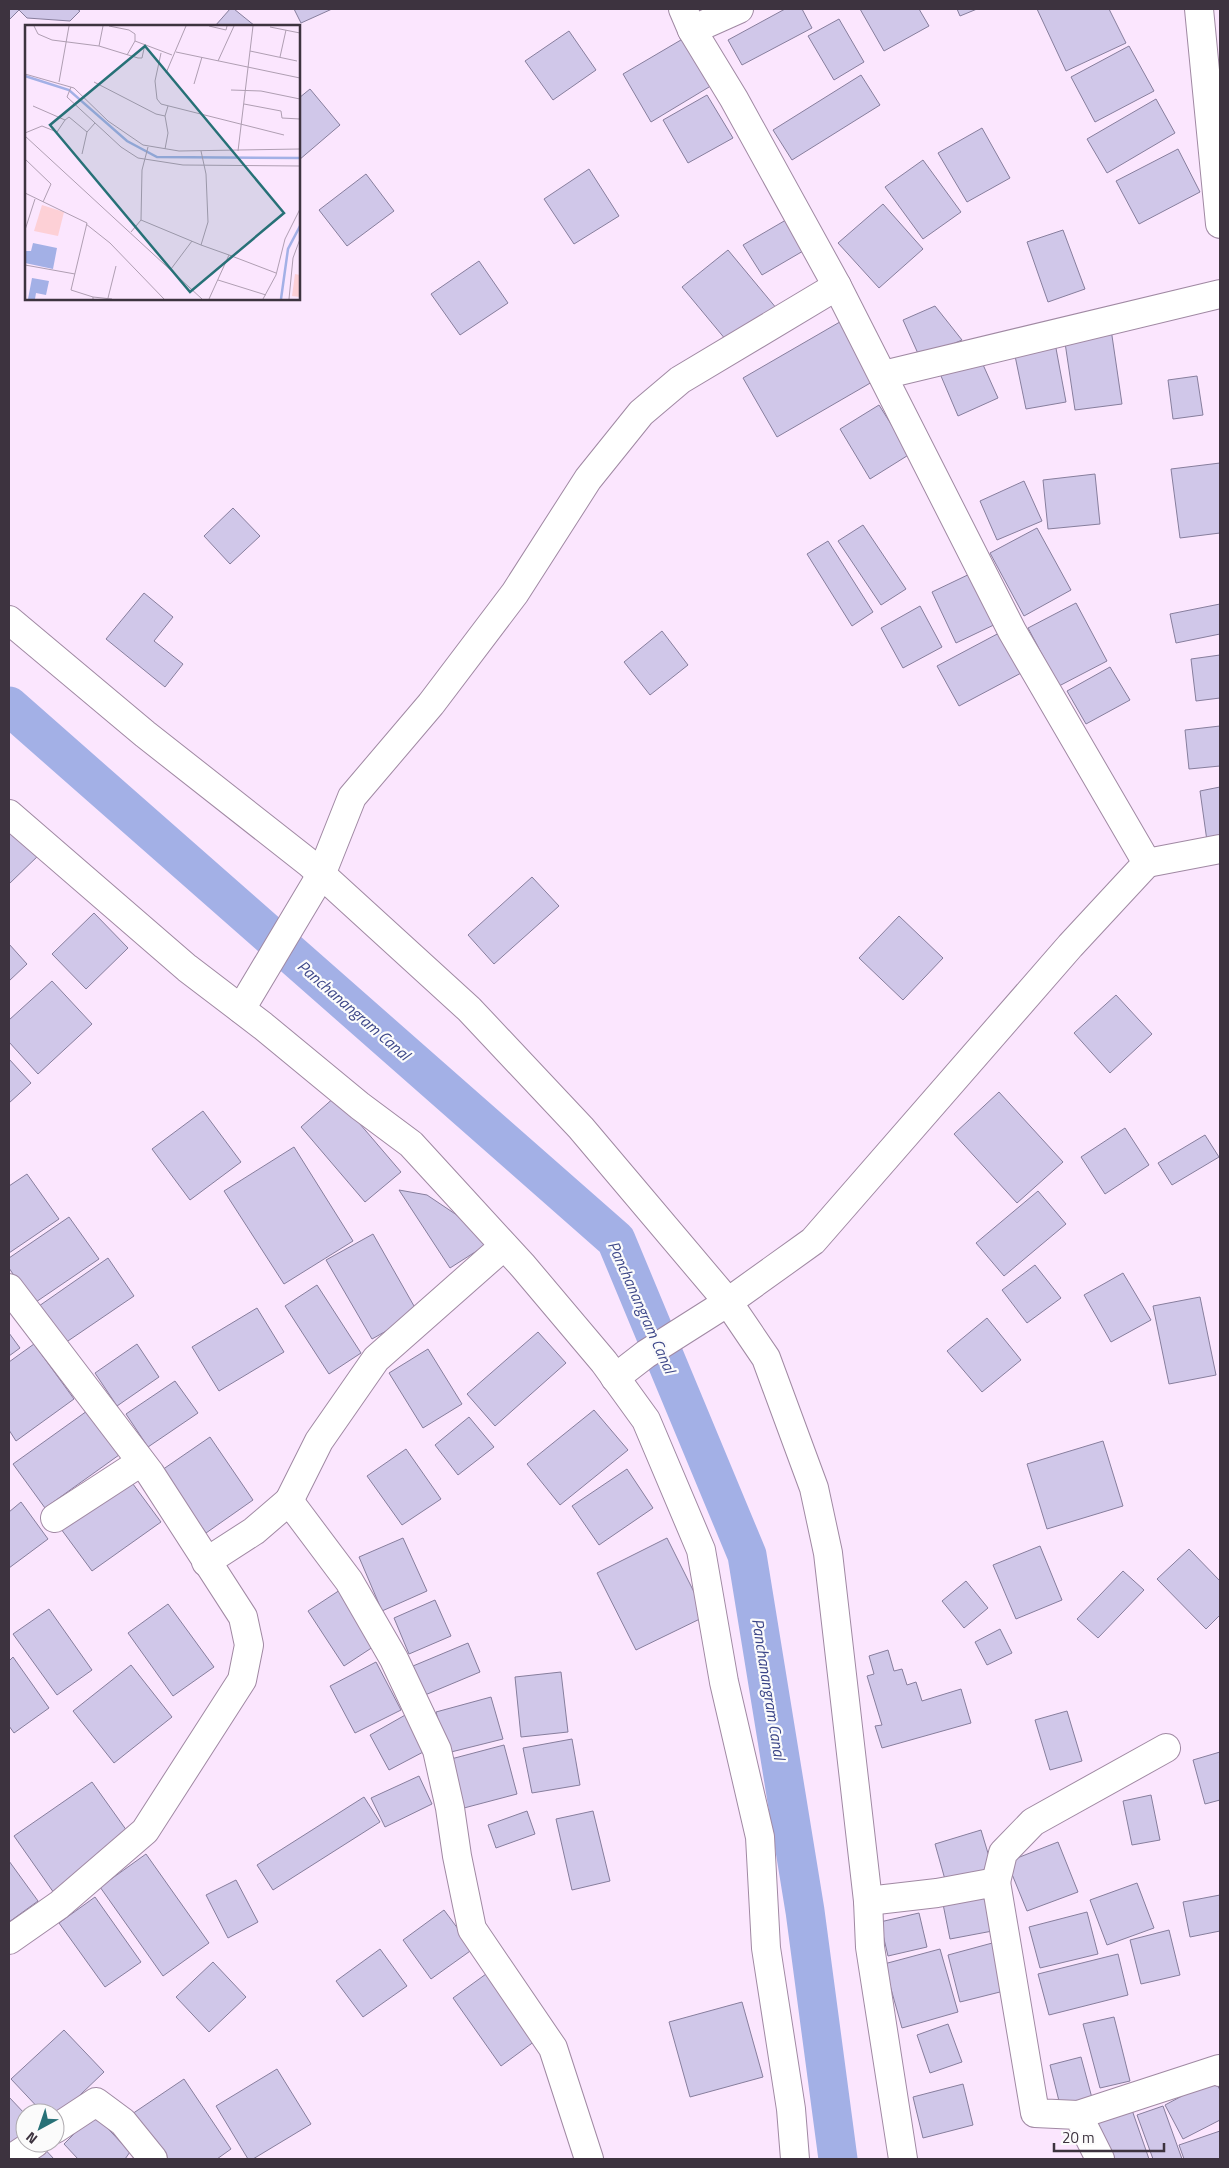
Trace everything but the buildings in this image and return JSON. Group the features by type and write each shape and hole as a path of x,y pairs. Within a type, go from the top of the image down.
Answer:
{"street":[{"path":"739,9 687,20 734,100 837,286 1012,631 1147,864"},
{"path":"1199,9 1220,224"},
{"path":"241,1009 322,875 352,797 431,704 515,593 588,479 640,413 680,380 837,286"},
{"path":"883,375 1220,294"},
{"path":"9,620 145,734 309,863 469,1009 581,1128 728,1302 766,1358 814,1488 828,1553 868,1901 870,1947 903,2159"},
{"path":"9,814 187,968 241,1009 360,1106 411,1144 504,1246 604,1362 646,1420 701,1550 724,1682 760,1837 766,1948 791,2108 795,2159"},
{"path":"615,1378 646,1354 728,1302 813,1241 1070,946 1147,864 1220,848"},
{"path":"206,1562 254,1531 289,1501 319,1441 376,1359 504,1246"},
{"path":"9,1288 140,1462 243,1617 248,1645 242,1680 145,1831 59,1906 9,1940"},
{"path":"55,1518 140,1462"},
{"path":"289,1501 354,1589 394,1659 437,1750 450,1808 457,1856 472,1929 553,2048 589,2159"},
{"path":"1166,1748 1033,1822 1003,1853 996,1882 1035,2113 1078,2115 1219,2070 1220,2072"},
{"path":"868,1901 937,1893 996,1882"},
{"path":"65,2122 96,2102 122,2122 152,2159"},
{"path":"1078,2115 1100,2159"}],"waterway":[{"name":"Panchanangram Canal","path":"9,706 616,1240 747,1555 805,1911 838,2159"}]}
